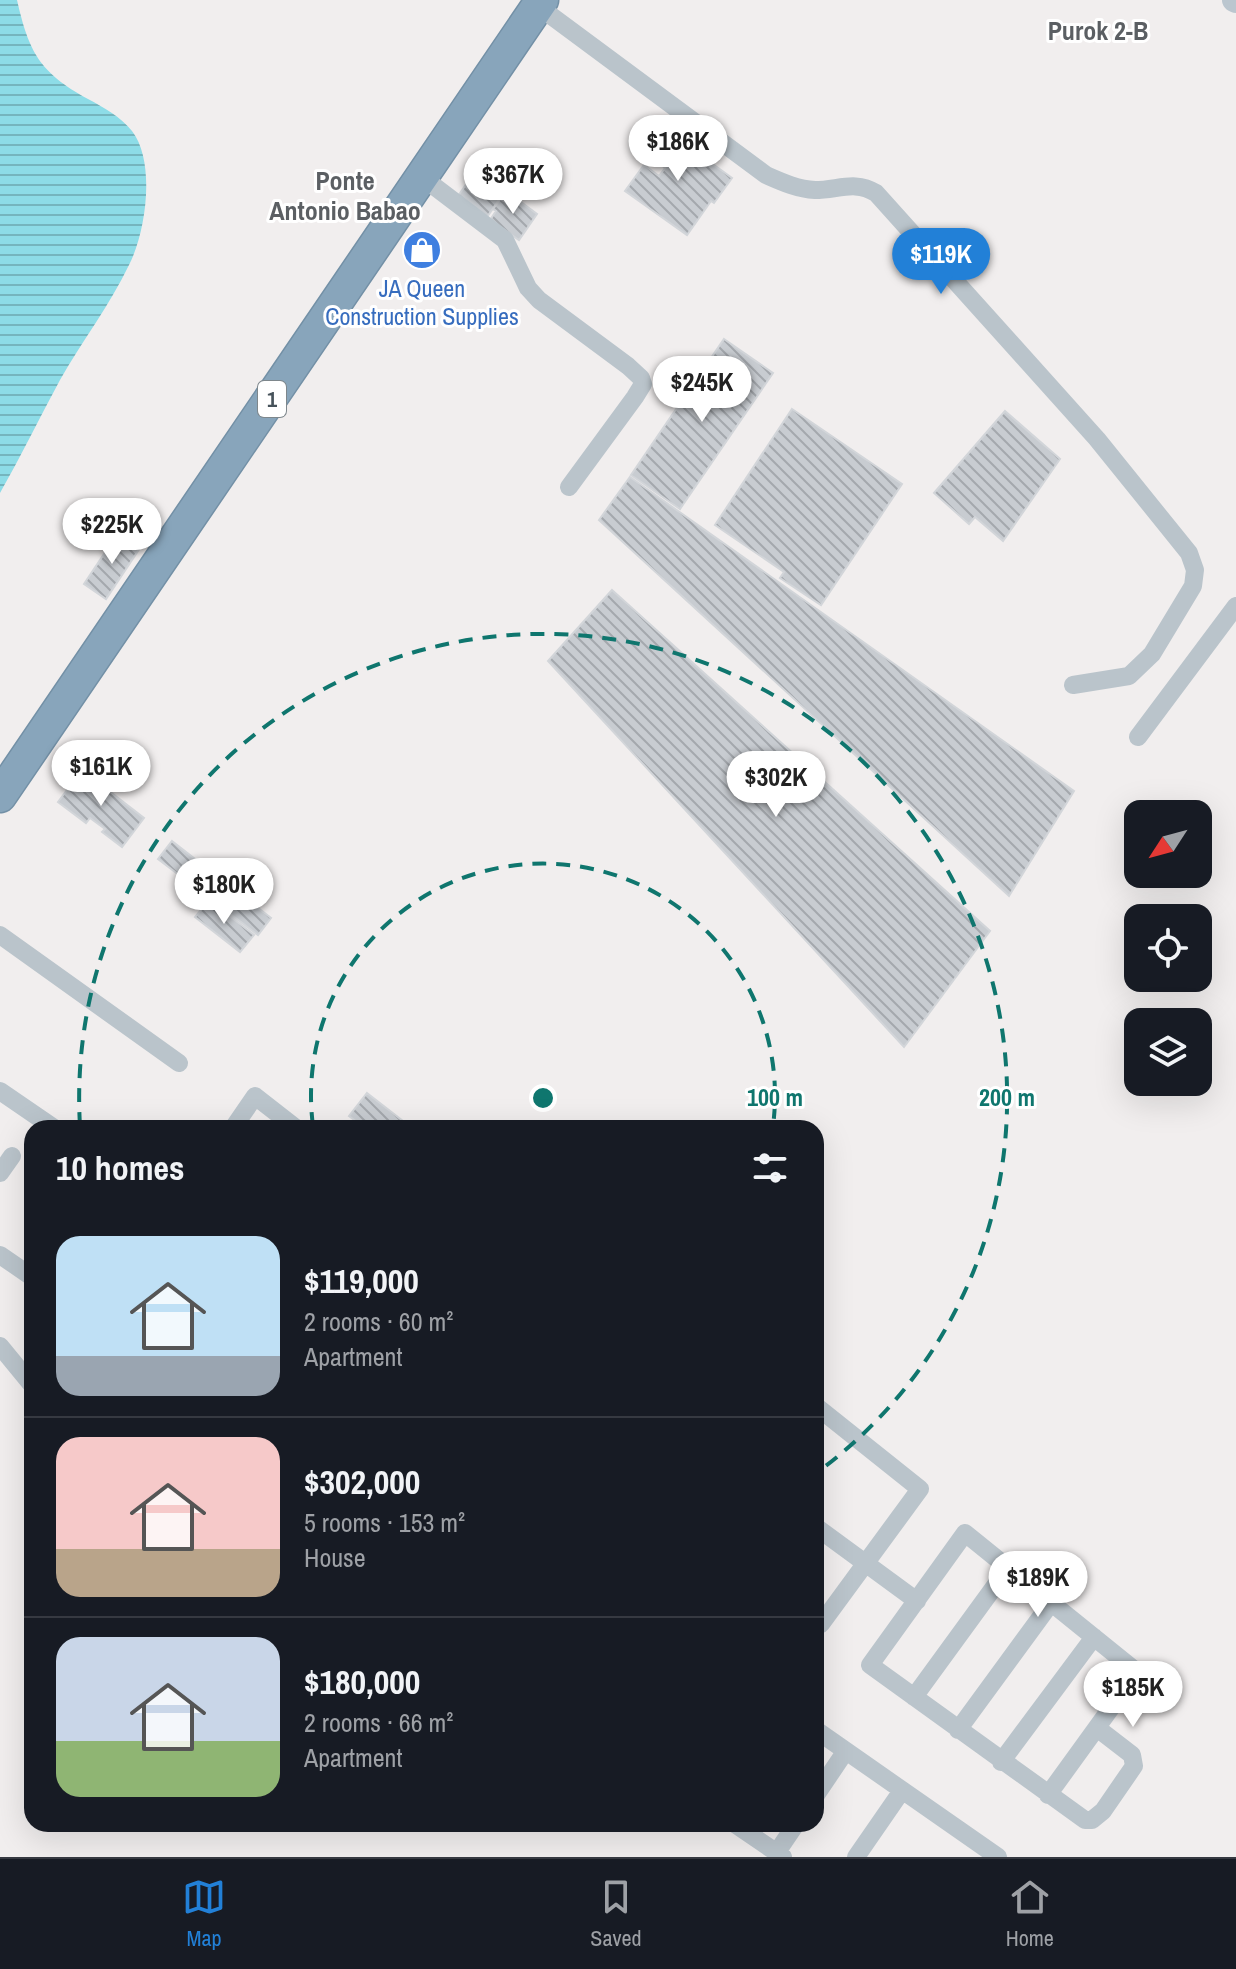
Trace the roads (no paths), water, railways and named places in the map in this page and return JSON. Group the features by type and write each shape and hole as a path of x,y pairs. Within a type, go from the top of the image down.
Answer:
{"highway":[{"name":"1","path":"0,796 540,3"}],"street":[{"path":"540,3 766,175 792,186 816,190 864,186 876,193 1097,439 1189,553 1195,570 1193,586 1152,654 1129,676 1073,685"},
{"path":"422,177 505,240 528,288 539,300 641,378 643,384 635,397 569,487"},
{"path":"1138,737 1236,606"},
{"path":"0,935 179,1063"},
{"path":"0,1091 42,1120"},
{"path":"238,1120 255,1096 286,1120"},
{"path":"0,1173 12,1156"},
{"path":"0,1255 24,1272"},
{"path":"0,1346 24,1375"},
{"path":"824,1412 920,1489 824,1620"},
{"path":"824,1533 917,1601"},
{"path":"1048,1795 1137,1672 965,1533 870,1665 1001,1762 1048,1795 1085,1820 1092,1820 1103,1811 1131,1771 1134,1760 1132,1755 1097,1728"},
{"path":"914,1697 1008,1568"},
{"path":"958,1730 1051,1603"},
{"path":"1001,1762 1094,1637"},
{"path":"824,1736 998,1857"},
{"path":"824,1783 845,1752"},
{"path":"856,1857 901,1792"},
{"path":"747,1832 780,1855 792,1832"}],"water":[{"path":"0,0 17,0 26,34 47,70 71,89 106,109 132,131 144,160 146,197 140,234 129,265 60,380 0,493"}],"place":[{"name":"JA Queen Construction Supplies","path":"422,250"}],"district":[{"name":"Purok 2-B","path":"1098,31"},
{"name":"Ponte Antonio Babao","path":"345,196"}]}
